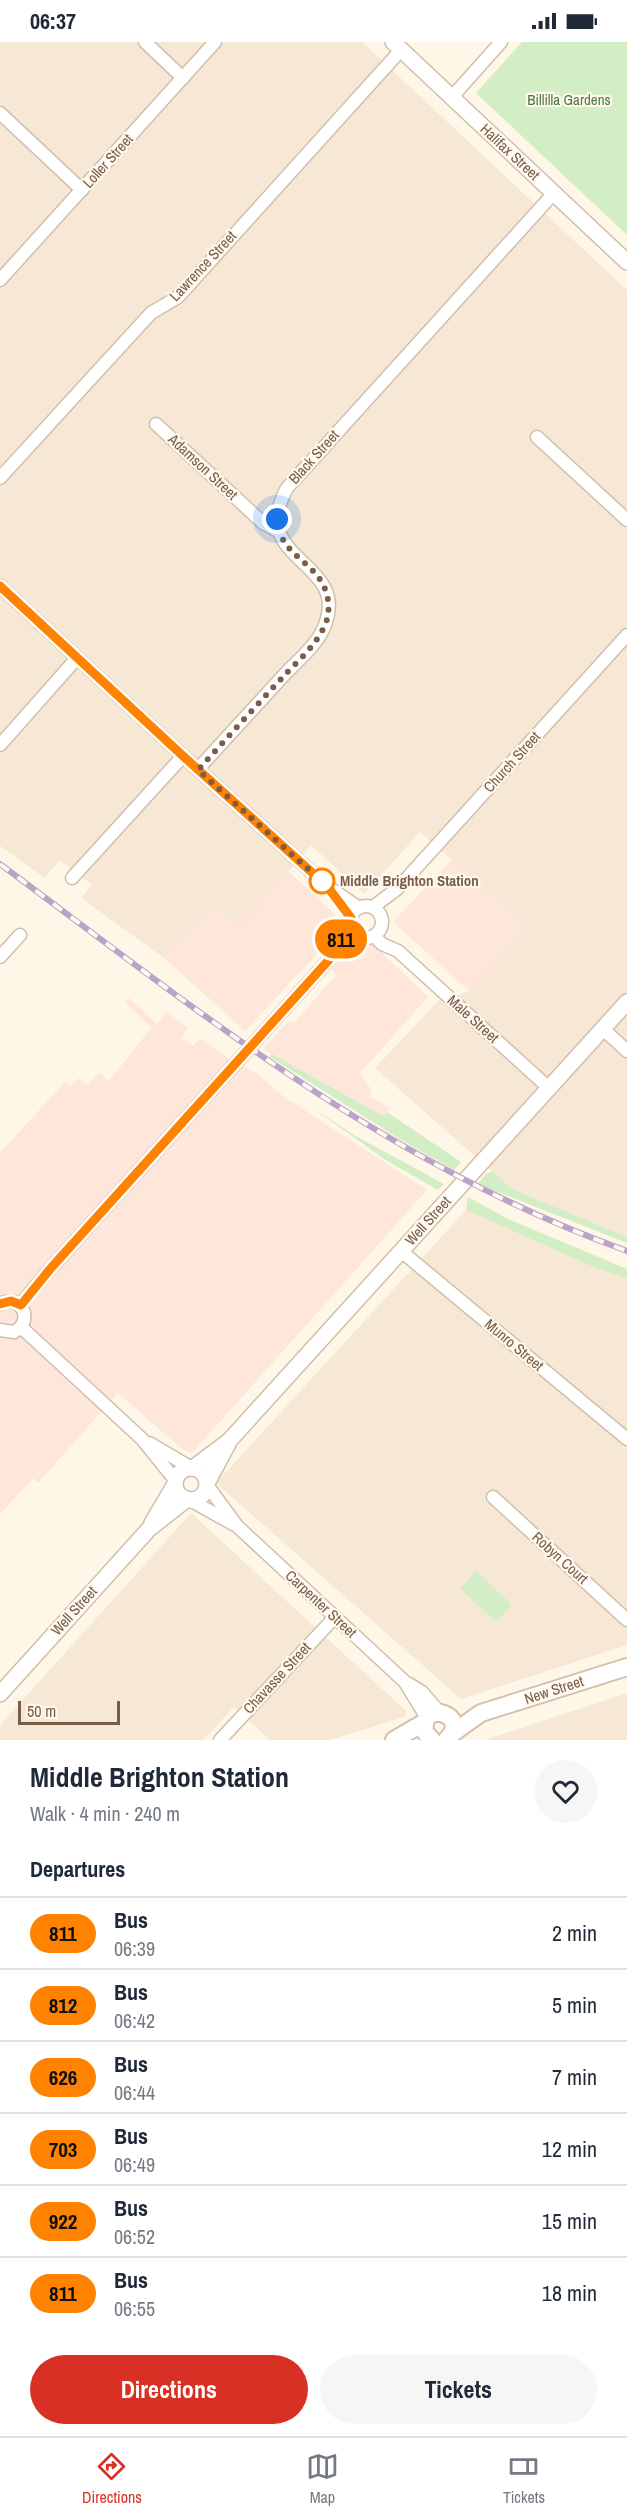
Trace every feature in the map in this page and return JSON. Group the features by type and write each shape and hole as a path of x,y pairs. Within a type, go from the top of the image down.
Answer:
{"main road":[{"name":"New Street","path":"394,1740 438,1731 481,1713 627,1666"}],"street":[{"path":"145,42 183,78"},
{"name":"Loller Street","path":"0,280 215,42"},
{"path":"452,97 501,42"},
{"name":"Halifax Street","path":"397,46 627,262"},
{"name":"Lawrence Street","path":"0,478 151,313 178,297 397,46"},
{"path":"0,113 82,190"},
{"name":"Black Street","path":"278,531 278,509 281,498 293,480 554,193"},
{"name":"Adamson Street","path":"156,424 262,523 278,531"},
{"path":"537,437 627,520"},
{"path":"198,770 312,645 327,622 328,604 323,585 284,544 278,531"},
{"path":"0,586 327,886 366,938 377,922"},
{"name":"Church Street","path":"377,922 397,889 627,635"},
{"path":"0,745 77,658"},
{"path":"72,878 183,756"},
{"path":"355,922 377,922"},
{"path":"21,1305 51,1268 336,952 350,945 355,922"},
{"name":"Male Street","path":"377,922 398,951 549,1088"},
{"path":"0,957 20,935"},
{"name":"Well Street","path":"191,1468 229,1442 627,1002"},
{"path":"603,1029 627,1051"},
{"name":"Munro Street","path":"401,1251 627,1439"},
{"path":"0,1304 11,1301 21,1305 25,1314 21,1327 14,1332 2,1333"},
{"path":"21,1327 142,1439 175,1482 178,1494 189,1499 199,1497 207,1484 201,1471 191,1468 142,1439"},
{"name":"Well Street","path":"207,1484 229,1442"},
{"path":"175,1482 180,1471 191,1468"},
{"name":"Well Street","path":"149,1528 175,1482"},
{"name":"Carpenter Street","path":"207,1484 237,1526 405,1682 438,1731"},
{"name":"Robyn Court","path":"493,1497 627,1620"},
{"name":"Well Street","path":"0,1694 149,1528 189,1499"},
{"name":"Carpenter Street","path":"189,1499 237,1526"},
{"name":"Chavasse Street","path":"220,1740 335,1617"}],"shaded area":[{"path":"0,42 362,42 627,290 627,1237 512,1189 375,1068 438,1001 469,991 527,926 420,832 364,894 311,845 240,928 214,904 164,958 81,898 92,885 60,860 45,878 0,846"},
{"path":"452,859 527,926 469,991 393,922"},
{"path":"288,871 341,920 340,929 245,1031 164,958 214,903 240,927"},
{"path":"368,944 384,952 383,954 428,997 360,1073 372,1091 369,1096 390,1108 383,1116 263,1049 288,1021 295,1022 336,975 332,969 339,960"},
{"path":"129,998 157,1024 167,1012 188,1028 181,1038 193,1046 200,1038 229,1059 256,1073 283,1096 427,1190 192,1453 183,1450 118,1393 38,1483 33,1478 0,1514 0,1153 65,1082 70,1087 79,1078 88,1085 99,1073 109,1081 151,1028 125,1002"},
{"path":"466,1210 591,1266 627,1279 627,1645 461,1699 216,1483"},
{"path":"191,1513 406,1711 404,1717 330,1740 270,1740 234,1707 203,1740 0,1740 0,1725"},
{"path":"627,1693 627,1740 485,1740"}],"green space":[{"name":"Billilla Gardens","path":"522,42 627,42 627,235 476,93"},
{"path":"272,1054 383,1116 387,1112 461,1162 454,1170 398,1138 270,1057"},
{"path":"313,1108 354,1135 444,1184 438,1190 384,1159"},
{"path":"492,1171 512,1189 627,1237 627,1243 478,1184 486,1174"},
{"path":"468,1197 508,1219 627,1269 627,1279 591,1266 466,1210"},
{"path":"476,1571 512,1605 496,1622 460,1588"}],"railway":[{"path":"0,864 224,1030 300,1082 377,1130 457,1176 540,1216 627,1251"}],"bus line":[{"name":"811","path":"0,586 327,886 351,918 352,928 341,938 336,952 51,1268 21,1305 11,1301 0,1304"}],"place":[{"name":"Middle Brighton Station","path":"322,881"}],"route":[{"path":"277,519 278,531 284,544 318,577 323,585 327,594 327,622 320,636 198,770 327,886 322,881"}]}
